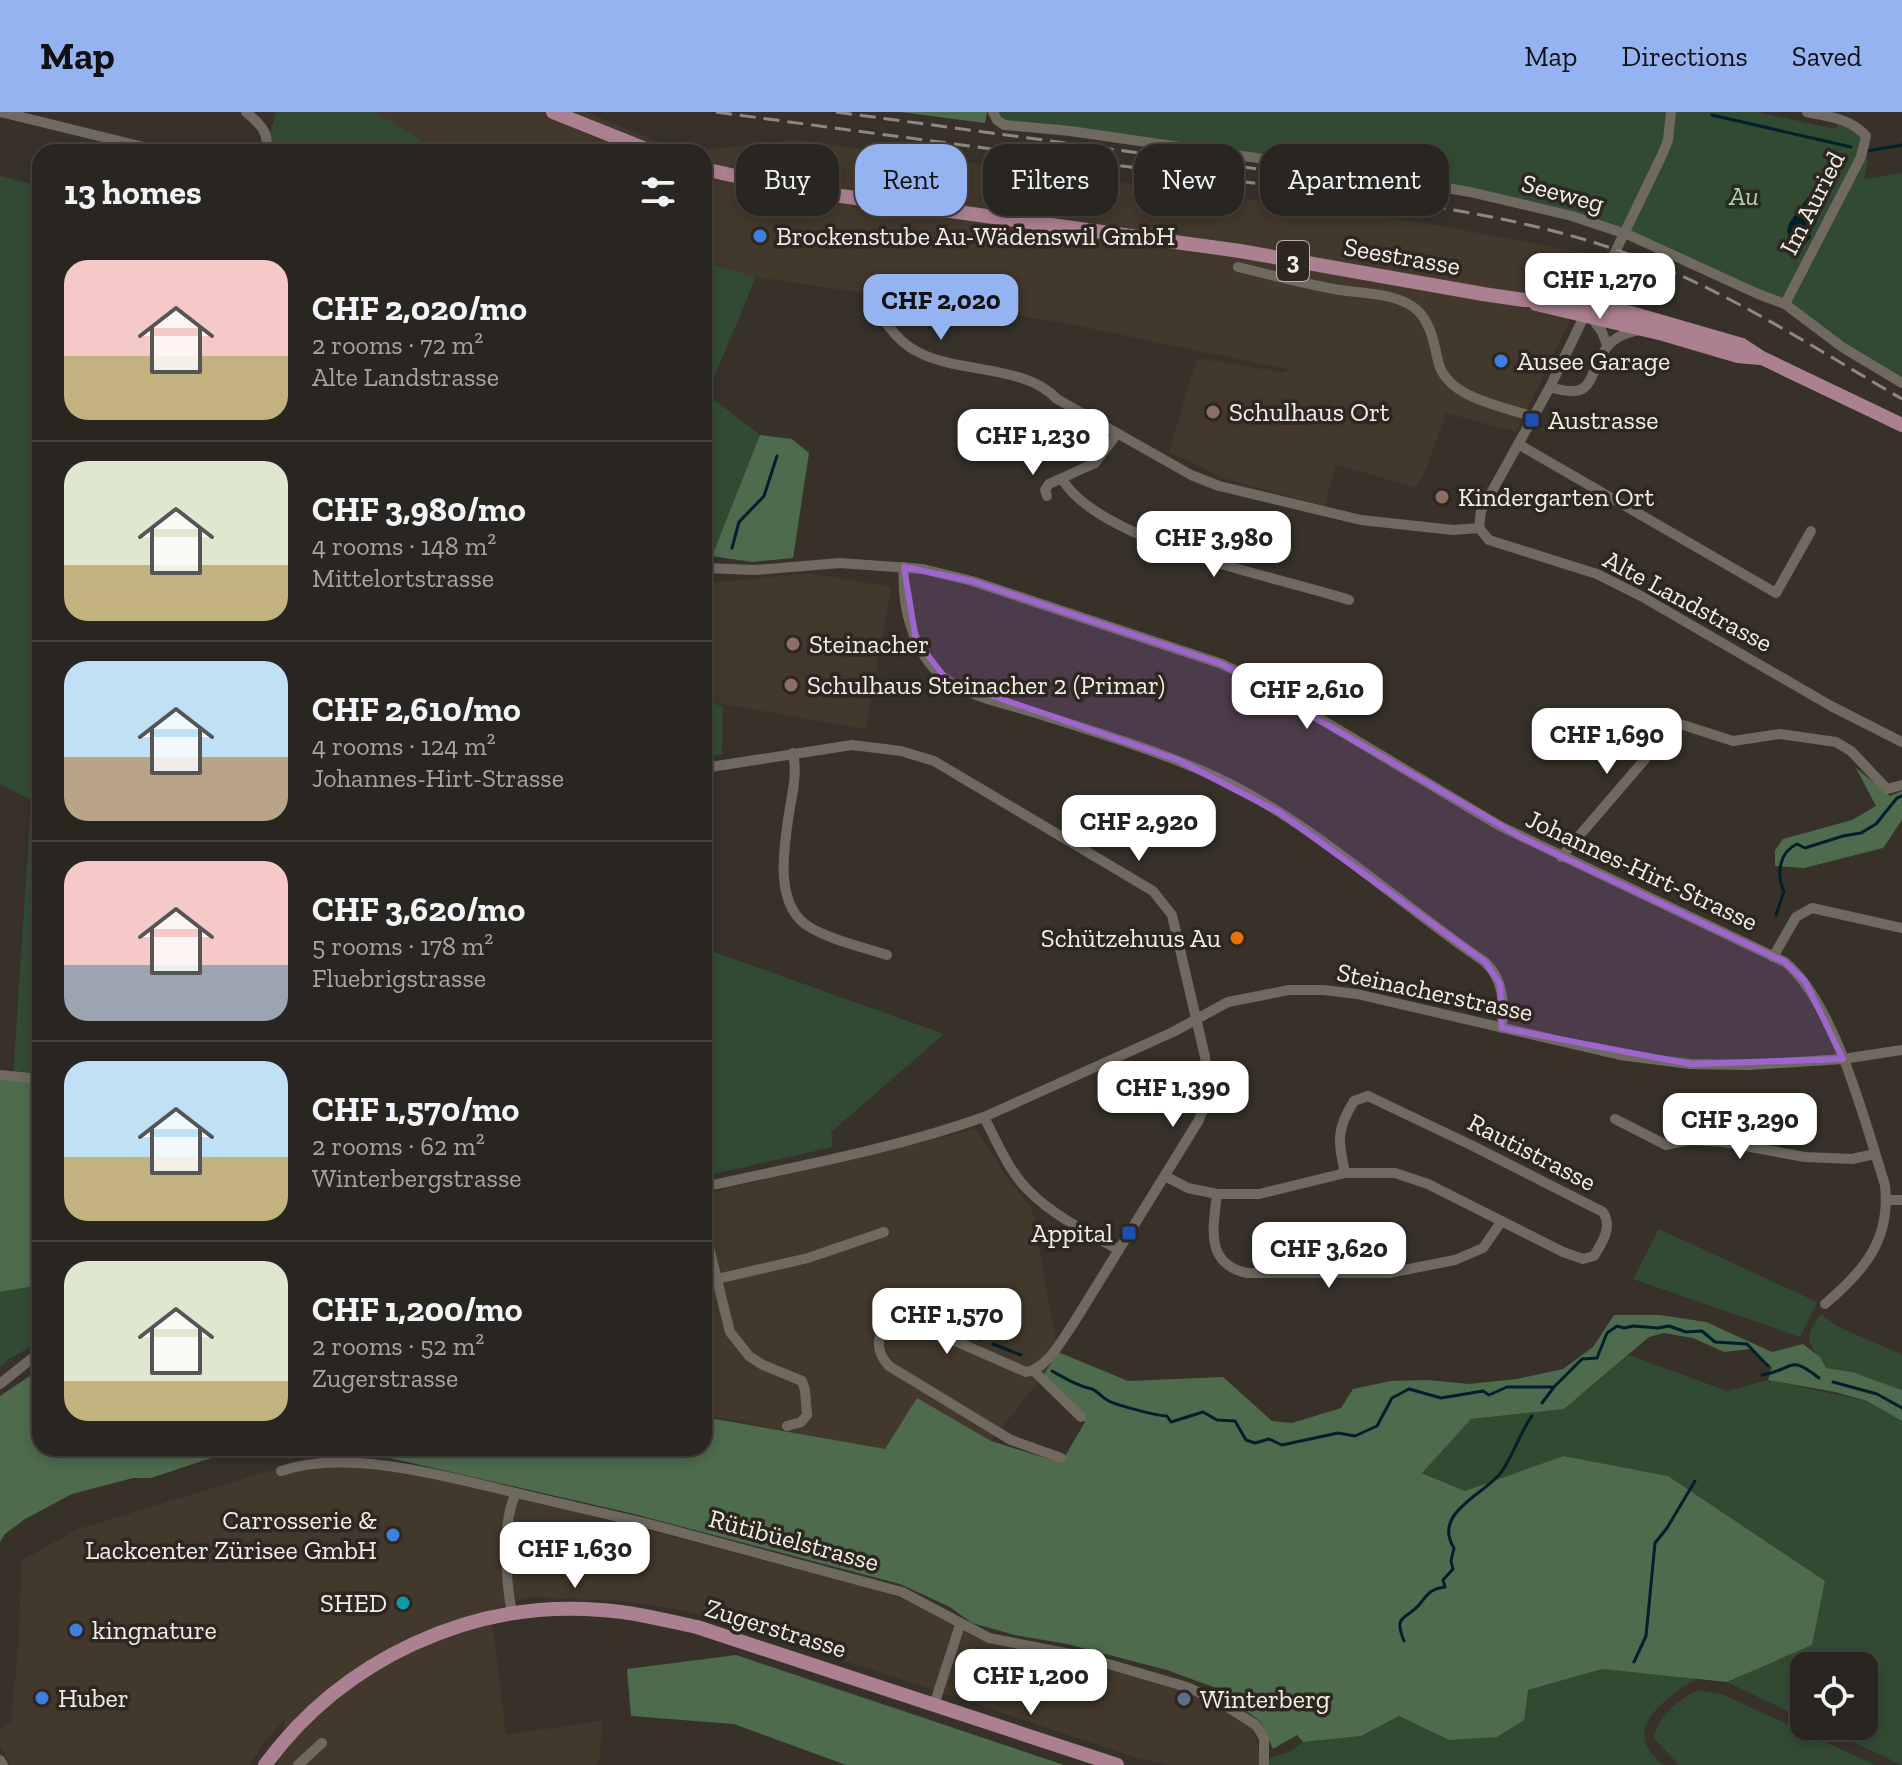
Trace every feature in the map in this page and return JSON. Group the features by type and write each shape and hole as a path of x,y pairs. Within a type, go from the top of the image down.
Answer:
{"main road":[{"path":"553,112 633,144"},
{"name":"Seestrasse","path":"712,171 798,190 1240,251 1524,300 1738,356 1762,358"},
{"name":"Seestrasse","path":"1524,300 1557,300 1631,313 1742,345 1762,358 1902,425"},
{"name":"Zugerstrasse","path":"265,1765 309,1715 347,1683 394,1652 438,1632 512,1614 546,1610 601,1610 667,1620 760,1646 1117,1765"}],"street":[{"path":"1,112 131,144"},
{"path":"246,112 267,133 268,144"},
{"name":"Seeweg","path":"993,112 1004,125 1070,131 1353,172 1470,192 1572,216 1629,235 1785,304 1842,347 1902,383"},
{"path":"877,311 896,336 917,352 1030,382 1191,475 1248,495 1372,521 1453,530 1479,528 1481,511 1550,387 1668,140 1671,112"},
{"name":"Im Auried","path":"1785,304 1861,157 1866,136 1857,126 1844,120 1807,112"},
{"path":"1238,267 1336,290 1403,301 1418,311 1429,327 1439,365 1447,381 1459,391 1534,417"},
{"path":"1591,317 1598,324 1607,345"},
{"path":"1550,387 1573,393 1583,390 1607,345 1642,329"},
{"path":"1047,496 1045,490 1049,484 1095,463 1117,434"},
{"path":"1518,444 1776,593 1811,531"},
{"path":"1062,479 1096,514 1130,531 1235,568 1349,600"},
{"name":"Alte Landstrasse","path":"1479,528 1489,540 1597,574 1641,596 1831,706 1902,742"},
{"name":"Johannes-Hirt-Strasse","path":"712,568 756,570 840,563 904,567 972,581 1231,668 1450,792 1500,826 1785,962 1805,981 1820,1006 1843,1059 1887,1200"},
{"path":"904,567 905,592 916,640 928,662 947,680 980,695 1178,760 1220,779 1280,813 1495,971 1500,984 1502,1028"},
{"path":"1561,857 1604,804 1664,737 1680,724 1733,741 1780,734 1836,742 1851,751 1887,789 1902,785"},
{"path":"712,767 852,745 901,751 934,761 1153,891 1172,915 1205,1057 1209,1093 1199,1120 1073,1324 1050,1356 1034,1371 1026,1372 907,1320 891,1323 883,1330 879,1342 880,1354 889,1366 1011,1440 1061,1458"},
{"path":"793,753 795,775 787,824 784,879 793,911 810,928 887,955"},
{"path":"1773,957 1796,917 1812,908 1902,928"},
{"name":"Steinacherstrasse","path":"712,1185 885,1147 984,1117 1173,1032 1212,1009 1242,997 1289,990 1357,994 1620,1055 1690,1064 1749,1065 1843,1059 1902,1050"},
{"path":"0,1075 32,1078"},
{"name":"Rautistrasse","path":"1368,1096 1603,1212 1608,1222 1606,1232 1594,1256 1583,1259 1411,1177 1377,1171 1345,1173 1339,1142 1340,1126 1354,1101 1368,1096"},
{"path":"984,1117 1013,1170 1029,1192 1119,1250"},
{"path":"1615,1119 1666,1145 1689,1140 1723,1142 1805,1157 1852,1159 1875,1154"},
{"path":"1165,1176 1188,1188 1217,1194 1259,1194 1345,1173"},
{"path":"1217,1194 1215,1247 1218,1257 1231,1269 1247,1273 1389,1273 1455,1260 1483,1248 1501,1222"},
{"path":"1825,1304 1854,1278 1870,1258 1882,1227 1887,1200 1902,1200"},
{"path":"712,1280 808,1258 884,1232"},
{"path":"712,1262 730,1332 738,1344 763,1365 798,1379 804,1385 807,1415 801,1422 787,1426"},
{"path":"0,1384 32,1358"},
{"path":"1034,1371 1081,1417"},
{"name":"Rütibüelstrasse","path":"281,1471 300,1464 390,1466 649,1524 902,1592 989,1638 1081,1656 1200,1692 1256,1725 1264,1738 1264,1765"},
{"path":"512,1614 508,1589 508,1514 516,1493"},
{"path":"934,1705 960,1625"},
{"path":"298,1765 322,1743"}],"highlighted area":[{"path":"904,567 972,581 1222,664 1523,838 1785,962 1805,981 1843,1059 1690,1064 1502,1028 1500,984 1485,962 1280,813 1178,760 947,680 916,640"}],"shaded area":[{"path":"376,112 586,112 664,144 427,144"},
{"path":"796,140 827,144 758,144"},
{"path":"736,146 736,216 839,216 839,146 855,148 855,216 967,216 967,162 983,165 983,216 1118,216 1118,182 1134,184 1134,216 1244,216 1244,199 1260,201 1260,216 1376,216 1601,256 1516,432 1446,413 1427,467 1416,488 1336,464 1325,506 1223,478 1169,452 1197,358 1281,372 1291,370 1059,322 756,277 712,264 712,149"},
{"name":"Steinacher","path":"808,573 891,587 866,729 712,702 712,583"},
{"path":"976,1129 1008,1179 1032,1208 1058,1352 1043,1376 991,1441 917,1399 885,1450 712,1417 712,1192"},
{"path":"286,1466 385,1468 510,1494 884,1592 928,1609 978,1639 1119,1672 1199,1696 1252,1727 1261,1755 1259,1765 1168,1765 1141,1759 730,1623 680,1610 621,1601 527,1597 491,1610 506,1735 602,1720 600,1757 595,1765 277,1765 285,1719 250,1765 10,1765 0,1745 0,1730 11,1722 22,1560 78,1529"}],"green space":[{"path":"276,112 376,112 427,144 267,144"},
{"path":"900,112 987,112 985,123"},
{"name":"Au","path":"993,112 1757,112 1836,129 1839,119 1866,136 1861,157 1868,159 1864,179 1902,173 1902,383 1799,314 1629,235 1449,189 1449,144 1260,144 1260,162 1244,160 1244,144 1136,144 1004,125"},
{"path":"0,176 32,184 32,1082 13,1080 31,800 0,784"},
{"path":"712,264 756,277 712,382"},
{"path":"712,398 760,435 712,556"},
{"path":"760,435 792,439 809,453 793,558 752,562 712,556"},
{"path":"712,703 723,706 722,755 712,756"},
{"path":"1634,716 1656,732 1647,745 1625,729"},
{"path":"1856,768 1890,796 1902,791 1902,820 1883,848 1804,868 1775,866 1775,850 1783,839 1852,820 1876,806"},
{"path":"712,952 944,1034 831,1132 833,1147 712,1174"},
{"path":"0,1079 32,1082 32,1286 0,1292"},
{"path":"1659,1229 1817,1302 1800,1337 1633,1279"},
{"path":"32,1286 32,1346 0,1367 0,1292"},
{"path":"1821,1314 1837,1326 1902,1355 1902,1390 1852,1372 1825,1368 1809,1337"},
{"path":"1614,1315 1660,1315 1706,1322 1772,1352 1803,1344 1820,1357 1826,1368 1852,1372 1902,1390 1902,1421 1867,1401 1768,1380 1772,1367 1750,1349 1724,1352 1693,1338 1664,1333 1649,1337 1564,1409 1471,1419 1422,1473 1465,1491 1563,1456 1668,1476 1825,1581 1812,1645 1727,1682 1602,1669 1528,1690 1524,1720 1497,1737 1449,1740 1399,1716 1361,1736 1303,1742 1297,1735 1273,1749 1261,1722 1216,1688 1167,1670 972,1623 950,1607 900,1584 630,1513 381,1456 712,1456 712,1418 885,1449 917,1398 991,1441 1061,1463 1085,1422 1043,1376 1058,1352 1128,1381 1223,1377 1272,1421 1292,1423 1341,1408 1353,1389 1391,1381 1469,1384 1517,1379 1563,1369 1593,1347"},
{"path":"1629,1355 1727,1391 1768,1380 1867,1401 1902,1420 1902,1765 1849,1740 1878,1740 1878,1652 1796,1652 1812,1645 1825,1581 1668,1476 1563,1456 1465,1491 1422,1472 1471,1419 1564,1409"},
{"path":"32,1374 32,1456 217,1456 151,1478 133,1478 72,1494 25,1519 5,1534 0,1542 0,1396"},
{"path":"736,1655 1064,1765 846,1765 734,1724 631,1716 627,1669"},
{"path":"1790,1655 1790,1712 1727,1682"},
{"path":"1602,1669 1697,1678 1660,1705 1646,1727 1645,1739 1650,1752 1663,1765 1269,1765 1270,1758 1290,1752 1303,1742 1361,1736 1399,1716 1449,1740 1528,1690"},
{"path":"1698,1690 1722,1694 1790,1726 1790,1740 1821,1740 1875,1765 1679,1765 1653,1737 1660,1722 1683,1699"}],"water":[{"path":"1808,197 1816,198 1819,204 1808,225 1811,237 1805,244 1795,245 1787,232 1789,223"}],"waterway":[{"path":"1712,115 1851,147"},
{"path":"1867,151 1902,145"},
{"path":"732,548 739,522 764,496 777,456"},
{"path":"1776,915 1784,891 1780,878 1786,852 1797,844 1805,848 1861,833 1876,824 1902,796"},
{"path":"922,1311 981,1340"},
{"path":"1542,1403 1582,1359 1597,1358 1607,1333 1617,1326 1669,1326 1686,1332 1702,1331 1715,1342 1747,1344 1768,1366"},
{"path":"993,1344 1021,1355"},
{"path":"1762,1375 1796,1365 1819,1378"},
{"path":"1052,1371 1094,1390 1105,1399 1167,1416 1171,1422 1203,1412 1217,1420 1235,1421 1246,1440 1255,1443 1269,1439 1282,1445 1338,1433 1355,1436 1377,1426 1392,1398 1409,1389 1441,1398 1483,1391 1489,1395 1507,1387 1554,1387"},
{"path":"1833,1382 1877,1394 1902,1408"},
{"path":"1404,1641 1400,1626 1402,1618 1430,1593 1445,1587 1443,1580 1453,1569 1454,1548 1449,1535 1455,1514 1502,1471 1532,1416"},
{"path":"1634,1662 1646,1636 1655,1543 1695,1481"}],"railway":[{"path":"716,112 1381,199 1517,222 1605,246 1683,276 1757,314 1902,399"},
{"path":"836,112 1260,169"}],"place":[{"name":"Brockenstube Au-Wädenswil GmbH","path":"760,236"},
{"name":"Ausee Garage","path":"1501,361"},
{"name":"Schulhaus Ort","path":"1213,412"},
{"name":"Austrasse","path":"1532,420"},
{"name":"Kindergarten Ort","path":"1442,497"},
{"name":"Steinacher","path":"793,644"},
{"name":"Schulhaus Steinacher 2 (Primar)","path":"791,685"},
{"name":"Schützehuus Au","path":"1237,938"},
{"name":"Appital","path":"1129,1233"},
{"name":"Carrosserie & Lackcenter Zürisee GmbH","path":"393,1535"},
{"name":"SHED","path":"403,1603"},
{"name":"kingnature","path":"76,1630"},
{"name":"Huber","path":"42,1698"},
{"name":"Winterberg","path":"1184,1699"}]}
